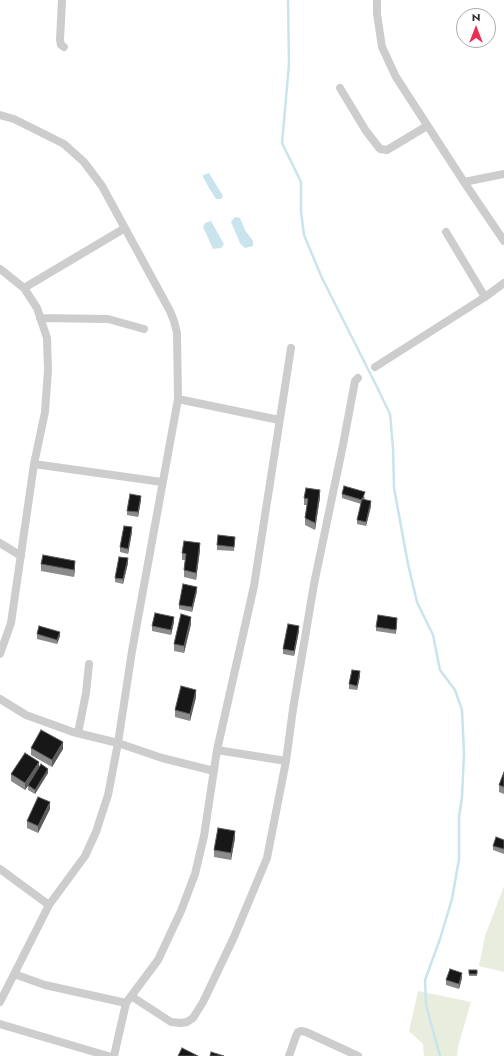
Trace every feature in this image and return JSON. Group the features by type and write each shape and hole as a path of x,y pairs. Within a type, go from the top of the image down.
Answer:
{"street":[{"path":"62,0 60,40 61,45 64,47"},
{"path":"377,0 377,14 382,47 396,77 504,241"},
{"path":"340,88 366,132 380,149 386,150 427,126"},
{"path":"0,115 14,119 64,144 84,162 102,186 174,321 177,334 178,399 132,651 118,743 108,795 96,832 85,856 49,905 0,1002"},
{"path":"464,182 504,174"},
{"path":"24,288 125,228"},
{"path":"446,232 485,297"},
{"path":"0,269 24,288 37,308 47,338 48,370 45,412 34,464 11,624 0,654"},
{"path":"375,367 485,297 504,283"},
{"path":"40,318 108,319 144,329"},
{"path":"114,1056 126,1003 158,960 181,911 195,874 204,836 217,750 254,586 291,348"},
{"path":"131,996 171,1022 187,1022 193,1018 203,1002 234,937 267,858 286,761 293,708 314,584 343,445 354,381 358,378"},
{"path":"178,399 279,420"},
{"path":"34,464 162,482"},
{"path":"0,543 20,556"},
{"path":"78,733 86,693 89,664"},
{"path":"0,699 26,716 78,733 118,743 162,758 214,772"},
{"path":"217,750 286,761"},
{"path":"0,869 49,905"},
{"path":"14,974 45,985 126,1003"},
{"path":"0,1024 108,1056"},
{"path":"289,1056 296,1036 298,1032 301,1031 358,1056"}],"shaded area":[{"path":"504,886 504,972 479,966 485,936"},
{"path":"418,991 471,1002 458,1047 457,1056 424,1056 423,1044 409,1031"}],"water":[{"path":"209,173 223,196 221,199 216,199 203,177 203,175"},
{"path":"235,217 240,218 245,230 253,241 253,246 245,248 240,243 231,222"},
{"path":"211,221 224,244 221,248 213,249 203,227 205,223"}],"building":[{"path":"344,486 365,492 362,500 342,494"},
{"path":"306,488 320,490 315,523 305,518 308,499 304,498"},
{"path":"130,494 141,496 138,512 127,511"},
{"path":"362,499 371,501 366,522 357,520"},
{"path":"124,526 132,527 128,549 120,547"},
{"path":"218,535 235,537 234,547 217,545"},
{"path":"184,541 200,543 196,573 184,570 186,554 182,553"},
{"path":"43,555 75,561 74,570 41,564"},
{"path":"119,557 128,558 123,579 115,578"},
{"path":"183,584 197,587 192,607 179,605"},
{"path":"155,613 174,617 171,630 152,626"},
{"path":"181,614 191,617 184,646 174,644"},
{"path":"378,615 397,618 396,630 376,627"},
{"path":"288,624 299,626 294,651 283,649"},
{"path":"39,626 60,632 57,640 37,634"},
{"path":"352,670 360,671 357,686 349,684"},
{"path":"181,686 196,690 190,714 175,710"},
{"path":"41,730 63,742 52,760 31,748"},
{"path":"25,753 39,762 25,783 11,774"},
{"path":"41,764 48,769 35,790 28,785"},
{"path":"504,772 504,787 499,785"},
{"path":"38,797 50,802 38,826 27,821"},
{"path":"218,828 235,831 231,853 214,850"},
{"path":"496,837 504,840 504,849 493,846"},
{"path":"450,969 462,973 459,984 446,980"},
{"path":"469,970 477,970 477,974 469,974"},
{"path":"182,1048 198,1056 178,1056"},
{"path":"211,1052 224,1056 210,1056"}],"waterway":[{"path":"288,0 289,64 282,143 301,182 301,212 304,235 322,278 390,414 394,488 408,564 417,602 433,635 440,670 455,690 462,710 464,753 462,797 459,817 459,859 452,899 440,939 425,980 426,1005 440,1056"}]}
